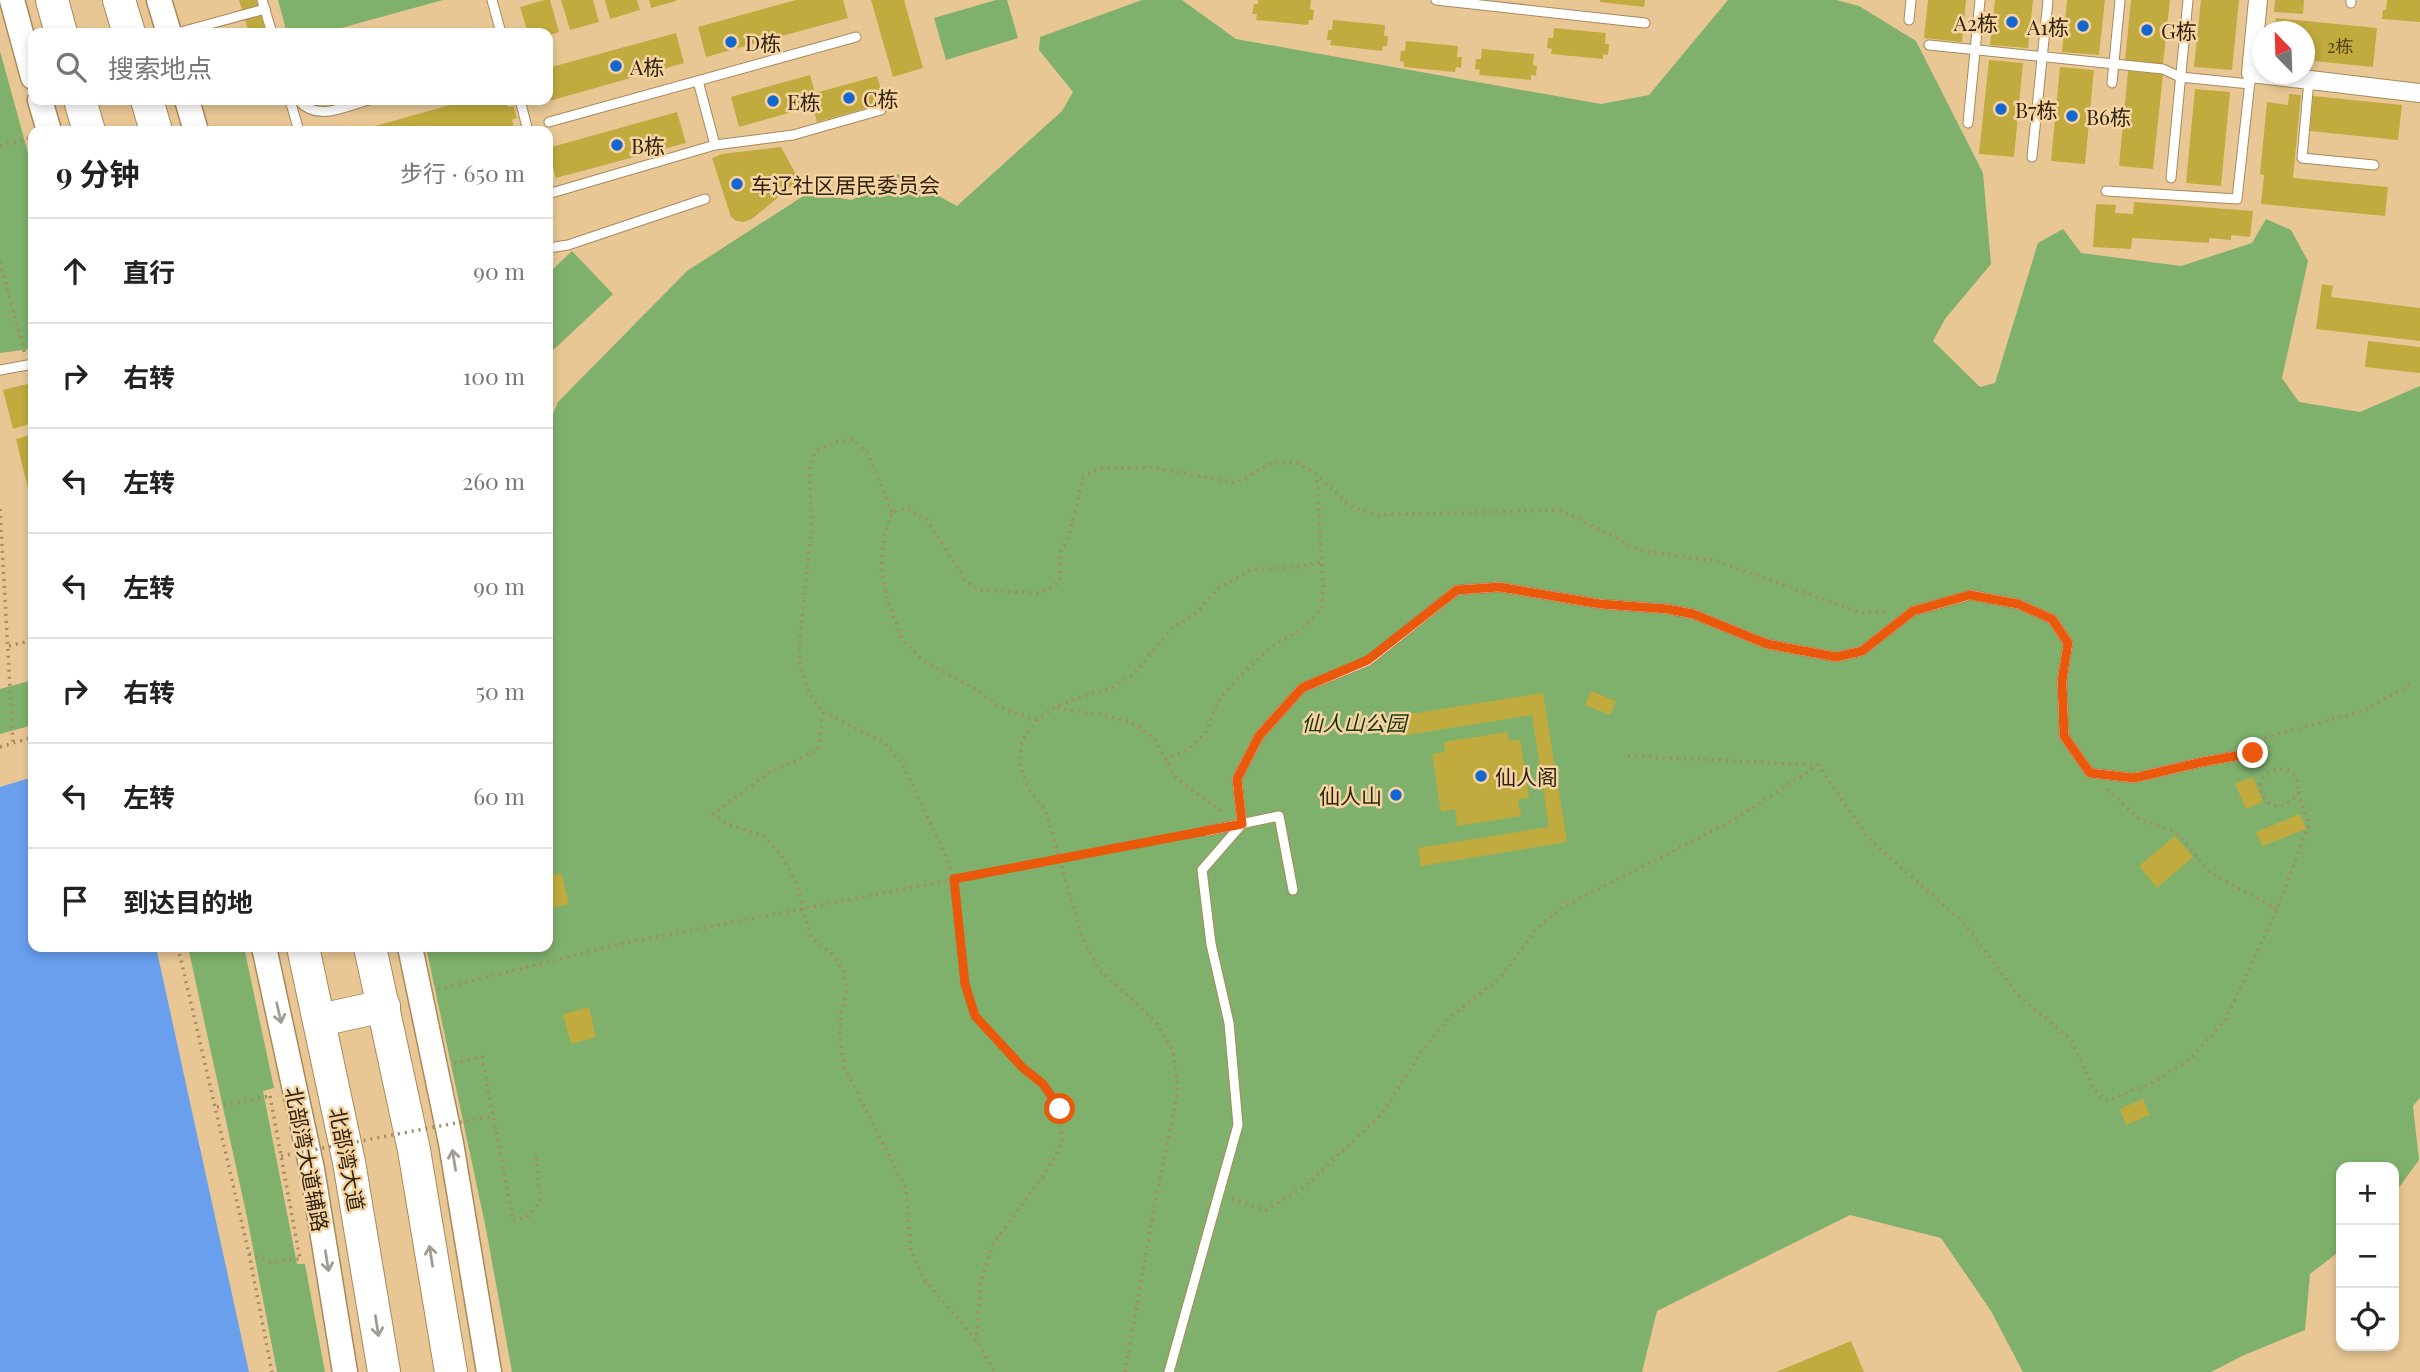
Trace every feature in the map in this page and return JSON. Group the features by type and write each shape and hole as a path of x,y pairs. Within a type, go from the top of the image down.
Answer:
{"highway":[{"path":"52,0 60,28"},
{"path":"119,0 127,28"},
{"path":"81,105 88,126"},
{"name":"北部湾大道","path":"304,952 349,1162 384,1372"},
{"path":"371,952 414,1150 451,1372"},
{"path":"320,1020 384,1006"}],"main road":[{"path":"12,0 28,59"},
{"path":"159,0 167,28"},
{"path":"41,105 48,126"},
{"path":"188,105 195,126"},
{"name":"北部湾大道辅路","path":"265,952 312,1169 345,1372"},
{"path":"411,952 451,1143 489,1372"}],"street":[{"path":"2250,78 2258,0"},
{"path":"2315,81 2420,93"}],"lane":[{"path":"492,0 500,28"},
{"path":"1436,0 1645,23"},
{"path":"1482,5 1504,0"},
{"path":"1909,20 1911,0"},
{"path":"1968,123 1980,0"},
{"path":"2032,157 2048,0"},
{"path":"2112,83 2120,0"},
{"path":"2171,178 2188,0"},
{"path":"193,28 264,5 271,28"},
{"path":"549,122 856,37"},
{"path":"1929,45 2163,69 2180,77 2250,78 2237,199 2106,191"},
{"path":"698,81 715,145"},
{"path":"2309,84 2302,158 2374,165"},
{"path":"291,105 298,126"},
{"path":"303,105 319,113 350,105"},
{"path":"521,105 527,126"},
{"path":"553,193 715,145 793,135 881,110"},
{"path":"553,247 705,199"},
{"path":"0,370 28,365"},
{"path":"1168,1372 1238,1125 1229,1023 1211,944 1202,870 1242,824 1237,779 1259,736 1302,688 1368,660 1457,590 1499,587 1600,604 1668,609 1693,614 1767,644 1836,657 1862,651 1913,611 1970,595 2018,604 2052,619 2068,643 2062,681 2064,736 2090,773 2134,778 2253,753"},
{"path":"1207,831 1279,816 1293,890"}],"path":[{"path":"0,146 28,138"},
{"path":"0,262 28,354"},
{"path":"976,1340 981,1282 993,1244 1046,1171 1062,1143 1060,1109 1043,1084 1023,1068 975,1016 965,984 954,879 901,761 884,742 823,712 809,693 799,663 811,535 810,465 816,451 834,442 853,440 869,454 892,512 884,537 881,569 889,606 902,641 924,661 974,688 1005,710 1037,720"},
{"path":"892,512 907,508 927,520 966,581 978,590 1037,593 1052,588 1060,580 1061,550 1069,536 1083,478 1097,469 1152,467 1237,482 1271,463 1298,463 1317,475 1350,506 1375,514 1560,510 1642,551 1717,561 1862,613 1913,611"},
{"path":"1165,759 1188,750 1206,732 1219,701 1235,681 1271,647 1302,629 1322,609 1317,475"},
{"path":"0,509 13,743"},
{"path":"1125,1372 1178,1092 1172,1051 1156,1022 1098,968 1082,938 1046,811 1028,787 1020,766 1022,741 1037,720 1055,707 1112,688 1134,674 1172,628 1195,613 1219,587 1251,570 1297,567 1321,562"},
{"path":"9,646 28,641"},
{"path":"2253,753 2260,739 2363,711 2412,683"},
{"path":"1055,707 1110,716 1132,723 1153,737 1177,779 1242,824"},
{"path":"823,712 818,750 770,772 713,814 730,825 762,835 780,853 796,881 811,937 831,953 844,970 847,989 839,1034 844,1066 905,1189 911,1251 925,1280 976,1340 995,1372"},
{"path":"0,747 28,738"},
{"path":"1628,756 1818,765"},
{"path":"1818,765 1868,838 1964,923 2018,995 2073,1041 2094,1090 2108,1101 2152,1083 2190,1059 2225,1020 2277,909 2309,825 2293,773 2285,769 2274,769 2266,774 2261,782 2262,794 2268,803 2281,806 2292,802 2298,793"},
{"path":"1220,1195 1266,1210 1304,1186 1382,1114 1421,1052 1447,1020 1504,974 1535,930 1563,907 1732,821 1818,765"},
{"path":"2090,773 2138,818 2177,833 2209,872 2277,909"},
{"path":"433,990 625,943 1207,831"},
{"path":"179,952 217,1107 272,1372"},
{"path":"484,1065 513,1221 528,1216 540,1202 536,1155"},
{"path":"217,1107 296,1091"},
{"path":"249,1254 271,1262 300,1259 270,1096"},
{"path":"281,1156 494,1116"}],"green space":[{"path":"278,0 443,0 341,28 286,28"},
{"path":"996,0 1007,0 1018,38 946,60 934,18"},
{"name":"仙人山公园","path":"1142,0 1182,0 1236,39 1601,104 1649,95 1728,0 1836,0 1859,6 1916,41 1983,173 1991,264 1945,319 1933,341 1980,387 1995,383 2038,243 2063,229 2081,253 2181,266 2252,243 2266,219 2291,230 2308,261 2282,378 2299,402 2360,412 2420,386 2420,1098 2413,1106 2419,1160 2399,1187 2399,1162 2336,1162 2336,1254 2310,1274 2305,1330 2211,1372 2023,1372 1991,1311 1941,1238 1850,1215 1657,1311 1642,1372 512,1372 486,1229 427,952 553,952 553,414 558,402 687,271 808,193 852,200 898,174 957,206 1062,111 1073,92 1039,50 1040,37"},
{"path":"0,51 28,153 28,349 0,353"},
{"path":"572,251 613,294 553,350 553,269"},
{"path":"28,681 28,726 0,734 0,689"},
{"path":"189,952 245,952 274,1088 263,1091 297,1264 305,1264 325,1372 277,1372 247,1217"}],"water":[{"path":"28,779 28,952 157,952 249,1372 0,1372 0,787"}],"building":[{"path":"239,0 257,0 265,28 247,28"},
{"path":"550,0 559,32 553,34 553,28 526,28 520,7"},
{"path":"561,0 593,0 599,22 570,30"},
{"path":"605,0 637,0 640,10 610,19"},
{"path":"649,0 676,0 676,1 651,8"},
{"name":"D栋","path":"796,0 843,0 848,18 706,57 698,27"},
{"path":"871,0 904,0 923,68 893,77"},
{"path":"1258,0 1311,0 1313,20 1309,20 1308,25 1256,20 1257,14 1252,14 1254,4 1258,4"},
{"path":"1600,0 1645,0 1644,7"},
{"path":"1928,0 1966,0 1962,42 1924,38"},
{"name":"A2栋","path":"1995,0 2033,0 2028,48 1990,45"},
{"name":"A1栋","path":"2067,0 2105,0 2099,55 2062,52"},
{"name":"G栋","path":"2131,0 2170,0 2163,64 2125,60"},
{"path":"2201,0 2239,0 2232,70 2194,67"},
{"path":"2275,0 2304,0 2303,14 2274,12"},
{"path":"2387,0 2420,0 2420,22 2382,19"},
{"path":"2276,18 2306,21 2276,21"},
{"path":"1333,20 1385,25 1387,46 1383,46 1382,51 1330,45 1331,40 1327,40 1328,30 1332,30"},
{"path":"2315,22 2377,28 2373,67 2315,61"},
{"path":"1554,28 1606,33 1608,55 1603,54 1603,59 1551,54 1552,49 1547,48 1548,38 1553,38"},
{"name":"A栋","path":"676,33 684,63 553,100 553,67"},
{"path":"1406,41 1458,46 1457,57 1462,57 1461,68 1456,67 1455,72 1404,67 1404,62 1400,61"},
{"path":"1482,49 1534,54 1536,76 1531,75 1531,80 1479,75 1480,70 1475,69 1476,59 1481,59"},
{"name":"B7栋","path":"1989,60 2023,63 2014,157 1979,154"},
{"name":"B6栋","path":"2060,67 2094,70 2085,164 2051,161"},
{"path":"2128,71 2163,74 2153,169 2119,166"},
{"path":"810,75 815,93 877,76 885,103 817,122 813,106 739,127 731,97"},
{"path":"2195,89 2230,92 2221,186 2186,183"},
{"path":"2289,94 2301,95 2293,178 2388,187 2385,216 2261,204 2264,175 2260,174 2267,102 2288,105"},
{"path":"2313,96 2402,105 2398,140 2310,131"},
{"path":"450,105 513,106 517,118 512,120 514,126 375,126"},
{"name":"B栋","path":"677,112 686,143 556,178 553,147"},
{"path":"781,147 799,180 752,219 736,221 731,217 712,158 722,154"},
{"path":"2134,202 2253,211 2250,237 2231,235 2231,240 2209,238 2209,243 2132,238 2131,249 2093,247 2096,204 2116,205 2115,213 2133,214"},
{"path":"2322,284 2333,286 2331,297 2420,308 2420,341 2316,329"},
{"path":"2368,341 2420,347 2420,373 2365,367"},
{"path":"28,384 28,424 13,429 3,390"},
{"path":"28,435 28,488 16,439"},
{"path":"1591,691 1616,701 1610,715 1585,705"},
{"path":"1543,693 1567,842 1421,866 1418,848 1549,827 1532,715 1400,736 1397,716"},
{"name":"仙人阁","path":"1507,732 1509,741 1520,740 1529,798 1518,799 1521,816 1457,826 1455,809 1441,812 1432,754 1445,752 1444,742"},
{"path":"2253,777 2263,802 2246,809 2235,784"},
{"path":"2300,814 2306,829 2262,846 2256,832"},
{"path":"2175,836 2193,857 2157,888 2139,866"},
{"path":"561,873 569,904 553,908 553,875"},
{"path":"589,1007 596,1037 571,1044 563,1014"},
{"path":"2143,1099 2150,1115 2126,1125 2120,1109"},
{"path":"1851,1341 1864,1372 1776,1372"}],"place":[{"name":"A2栋","path":"2012,22"},
{"name":"A1栋","path":"2083,26"},
{"name":"G栋","path":"2147,30"},
{"name":"D栋","path":"731,42"},
{"name":"A栋","path":"616,66"},
{"name":"C栋","path":"849,98"},
{"name":"E栋","path":"773,101"},
{"name":"B7栋","path":"2001,109"},
{"name":"B6栋","path":"2072,116"},
{"name":"B栋","path":"617,145"},
{"name":"车辽社区居民委员会","path":"737,184"},
{"name":"仙人阁","path":"1481,776"},
{"name":"仙人山","path":"1396,795"}],"route":[{"path":"1060,1109 1043,1084 1023,1068 975,1016 965,984 954,879 1242,824 1237,779 1259,736 1302,688 1368,660 1457,590 1499,587 1600,604 1668,609 1693,614 1767,644 1836,657 1862,651 1913,611 1970,595 2018,604 2052,619 2068,643 2062,681 2064,736 2090,773 2134,778 2253,753"}]}
